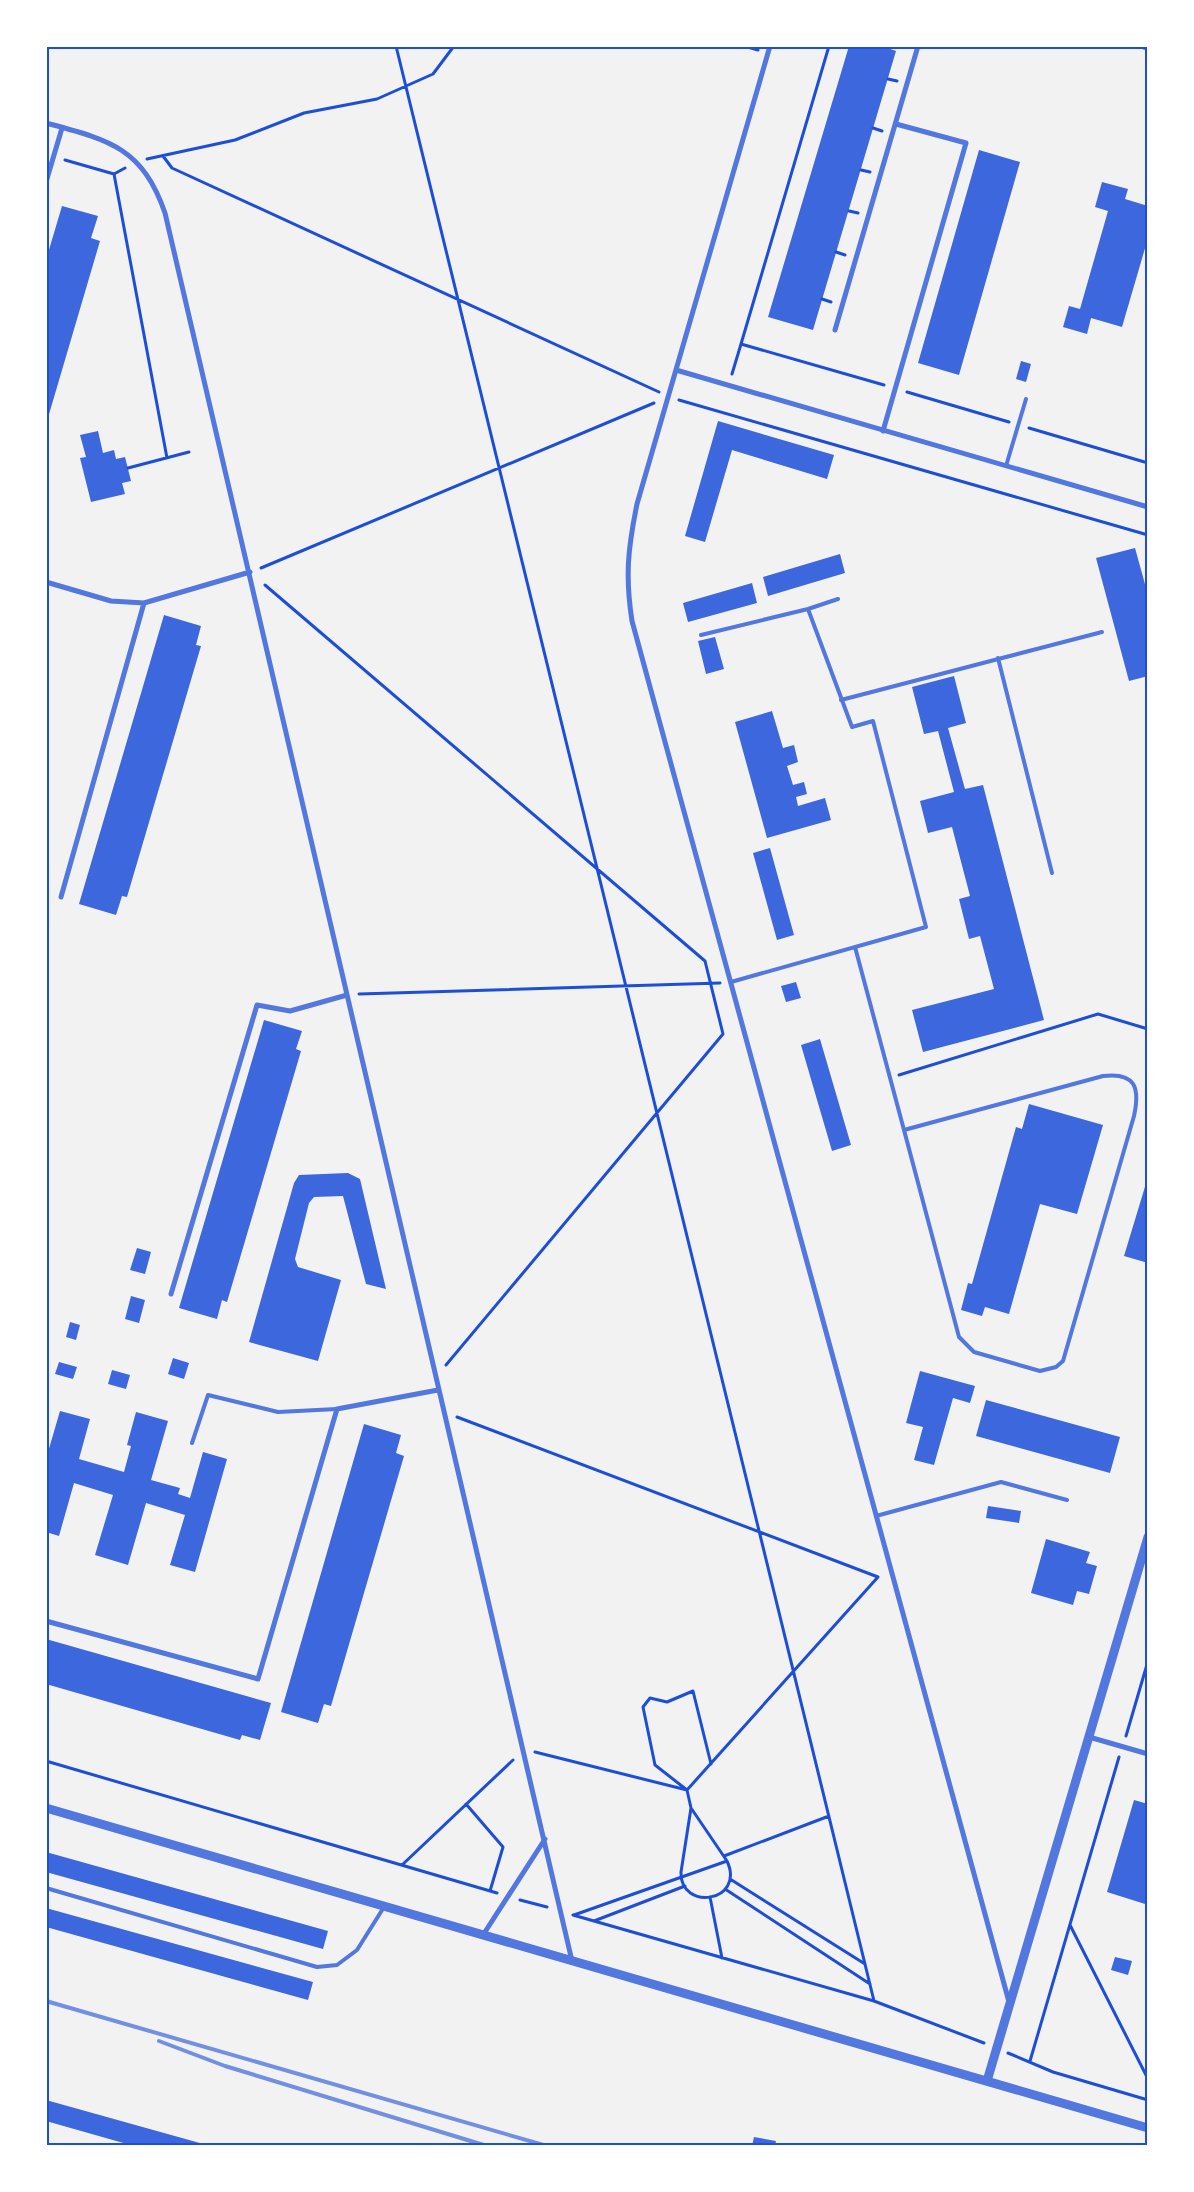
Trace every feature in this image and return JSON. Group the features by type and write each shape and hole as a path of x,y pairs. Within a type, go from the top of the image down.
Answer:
{"street":[{"path":"770,46 635,513 629,541 627,590 632,621 1009,2005"},
{"path":"836,330 918,46"},
{"path":"46,124 106,141 122,150 136,162 157,191 165,213 572,1961"},
{"path":"883,430 966,142 896,124"},
{"path":"46,182 62,128"},
{"path":"676,370 1148,507"},
{"path":"46,582 112,601 144,603 250,572"},
{"path":"61,897 144,603"},
{"path":"171,1294 257,1005 290,1011 347,995"},
{"path":"46,1621 258,1680 337,1409 438,1390"},
{"path":"987,2081 1148,1537"},
{"path":"1089,1737 1148,1754"},
{"path":"46,1808 1148,2128"},
{"path":"483,1935 545,1840"}],"lane":[{"path":"1006,466 1026,399"},
{"path":"701,635 808,609 838,599"},
{"path":"731,982 926,927 873,721 852,727 808,609"},
{"path":"841,700 1102,632"},
{"path":"998,658 1052,873"},
{"path":"855,947 892,1078 904,1130 959,1337 974,1352 1040,1371 1056,1367 1063,1361 1134,1116 1137,1100 1133,1083 1130,1079 1117,1074 1103,1076 904,1130"},
{"path":"192,1444 208,1395 278,1412 337,1409"},
{"path":"876,1516 1001,1482 1067,1500"},
{"path":"46,1888 317,1967 337,1966 357,1950 385,1906"}],"path":[{"path":"396,46 874,2001"},
{"path":"136,162 235,140 304,113 377,99 433,74 454,46"},
{"path":"728,386 828,46"},
{"path":"1137,46 1148,49"},
{"path":"163,156 172,168 668,397 1148,535"},
{"path":"54,157 114,174 168,458"},
{"path":"741,344 895,388"},
{"path":"435,1378 723,1034 705,961 250,572 668,397"},
{"path":"128,468 189,452"},
{"path":"347,995 731,982"},
{"path":"892,1078 1098,1014 1148,1029"},
{"path":"443,1412 878,1577 687,1790"},
{"path":"1030,2061 1148,1661"},
{"path":"691,1808 727,1860 730,1869 730,1879 725,1889 710,1898 696,1896 685,1886 681,1876 691,1808 687,1790 655,1765 643,1707 650,1698 667,1702 693,1691 711,1764"},
{"path":"401,1866 524,1749 687,1790"},
{"path":"46,1761 401,1866 874,2001 1030,2061 1053,2072 1148,2100"},
{"path":"466,1804 502,1847 490,1891"},
{"path":"724,1856 829,1816"},
{"path":"574,1915 727,1860"},
{"path":"730,1879 865,1965"},
{"path":"594,1921 685,1886"},
{"path":"725,1889 870,1984"},
{"path":"710,1898 722,1958"},
{"path":"1070,1924 1148,2079"}],"building":[{"path":"849,46 882,46 896,51 813,330 768,317"},
{"path":"979,150 1020,162 959,375 918,363"},
{"path":"1102,182 1128,189 1125,199 1148,206 1148,238 1122,327 1091,318 1087,334 1063,327 1069,306 1080,309 1108,211 1095,207"},
{"path":"62,206 98,216 91,238 100,241 47,421 46,260"},
{"path":"1021,361 1031,364 1026,382 1016,379"},
{"path":"718,421 834,455 827,479 732,450 705,542 685,536"},
{"path":"98,431 103,453 114,450 116,459 125,457 131,481 122,483 125,494 91,502 80,458 86,457 80,435"},
{"path":"1135,548 1148,595 1148,676 1129,681 1096,558"},
{"path":"840,554 845,573 768,596 763,577"},
{"path":"752,583 757,603 688,622 683,603"},
{"path":"164,615 201,626 196,645 201,646 127,897 122,896 116,915 79,904"},
{"path":"715,637 724,669 706,674 698,641"},
{"path":"954,676 966,723 948,728 965,789 983,785 1044,1020 923,1052 912,1010 994,989 980,936 969,939 959,899 970,896 952,827 928,833 920,801 954,792 938,731 924,734 912,687"},
{"path":"772,711 783,748 794,745 798,762 787,766 793,785 804,782 807,794 796,797 798,806 825,798 831,820 767,838 735,722"},
{"path":"770,848 794,935 777,940 753,853"},
{"path":"796,982 801,998 786,1002 781,986"},
{"path":"264,1020 302,1031 296,1049 301,1051 227,1302 222,1300 217,1319 179,1308"},
{"path":"820,1039 851,1145 832,1151 801,1045"},
{"path":"1029,1104 1103,1125 1077,1214 1040,1204 1009,1314 985,1307 982,1316 961,1310 968,1283 972,1284 1016,1127 1022,1129"},
{"path":"348,1173 360,1179 386,1289 366,1284 343,1196 314,1197 309,1203 295,1259 298,1267 341,1280 318,1361 249,1342 294,1183 299,1175"},
{"path":"1148,1180 1148,1263 1124,1256"},
{"path":"137,1248 151,1252 145,1274 130,1270"},
{"path":"131,1296 145,1300 139,1323 125,1319"},
{"path":"70,1322 80,1325 76,1340 66,1337"},
{"path":"173,1358 189,1363 184,1379 168,1374"},
{"path":"59,1362 77,1367 73,1379 55,1374"},
{"path":"112,1370 130,1375 126,1389 108,1384"},
{"path":"920,1371 975,1386 970,1403 953,1398 934,1465 914,1460 923,1427 906,1423"},
{"path":"986,1400 1120,1437 1110,1473 976,1436"},
{"path":"60,1411 90,1419 79,1459 124,1472 131,1446 127,1445 136,1412 168,1421 151,1480 180,1488 178,1494 190,1498 203,1452 227,1459 195,1572 170,1565 185,1515 146,1503 128,1565 95,1555 113,1495 74,1483 59,1536 46,1532 46,1459"},
{"path":"364,1424 401,1435 396,1453 404,1456 331,1706 324,1704 318,1723 281,1712"},
{"path":"988,1506 1021,1511 1019,1523 986,1518"},
{"path":"1046,1539 1090,1552 1086,1563 1097,1566 1089,1594 1077,1591 1073,1605 1031,1593"},
{"path":"46,1639 271,1703 260,1740 242,1735 240,1740 46,1684"},
{"path":"1134,1800 1148,1804 1148,1894 1145,1904 1107,1892"},
{"path":"46,1852 328,1931 323,1949 46,1872"},
{"path":"46,1908 313,1982 308,2000 46,1927"},
{"path":"1115,1957 1132,1961 1128,1975 1111,1970"},
{"path":"46,2100 207,2146 134,2146 46,2121"},
{"path":"754,2137 776,2141 775,2146 752,2146"}],"railway":[{"path":"46,2001 547,2146"},
{"path":"159,2041 225,2066 487,2146"}]}
